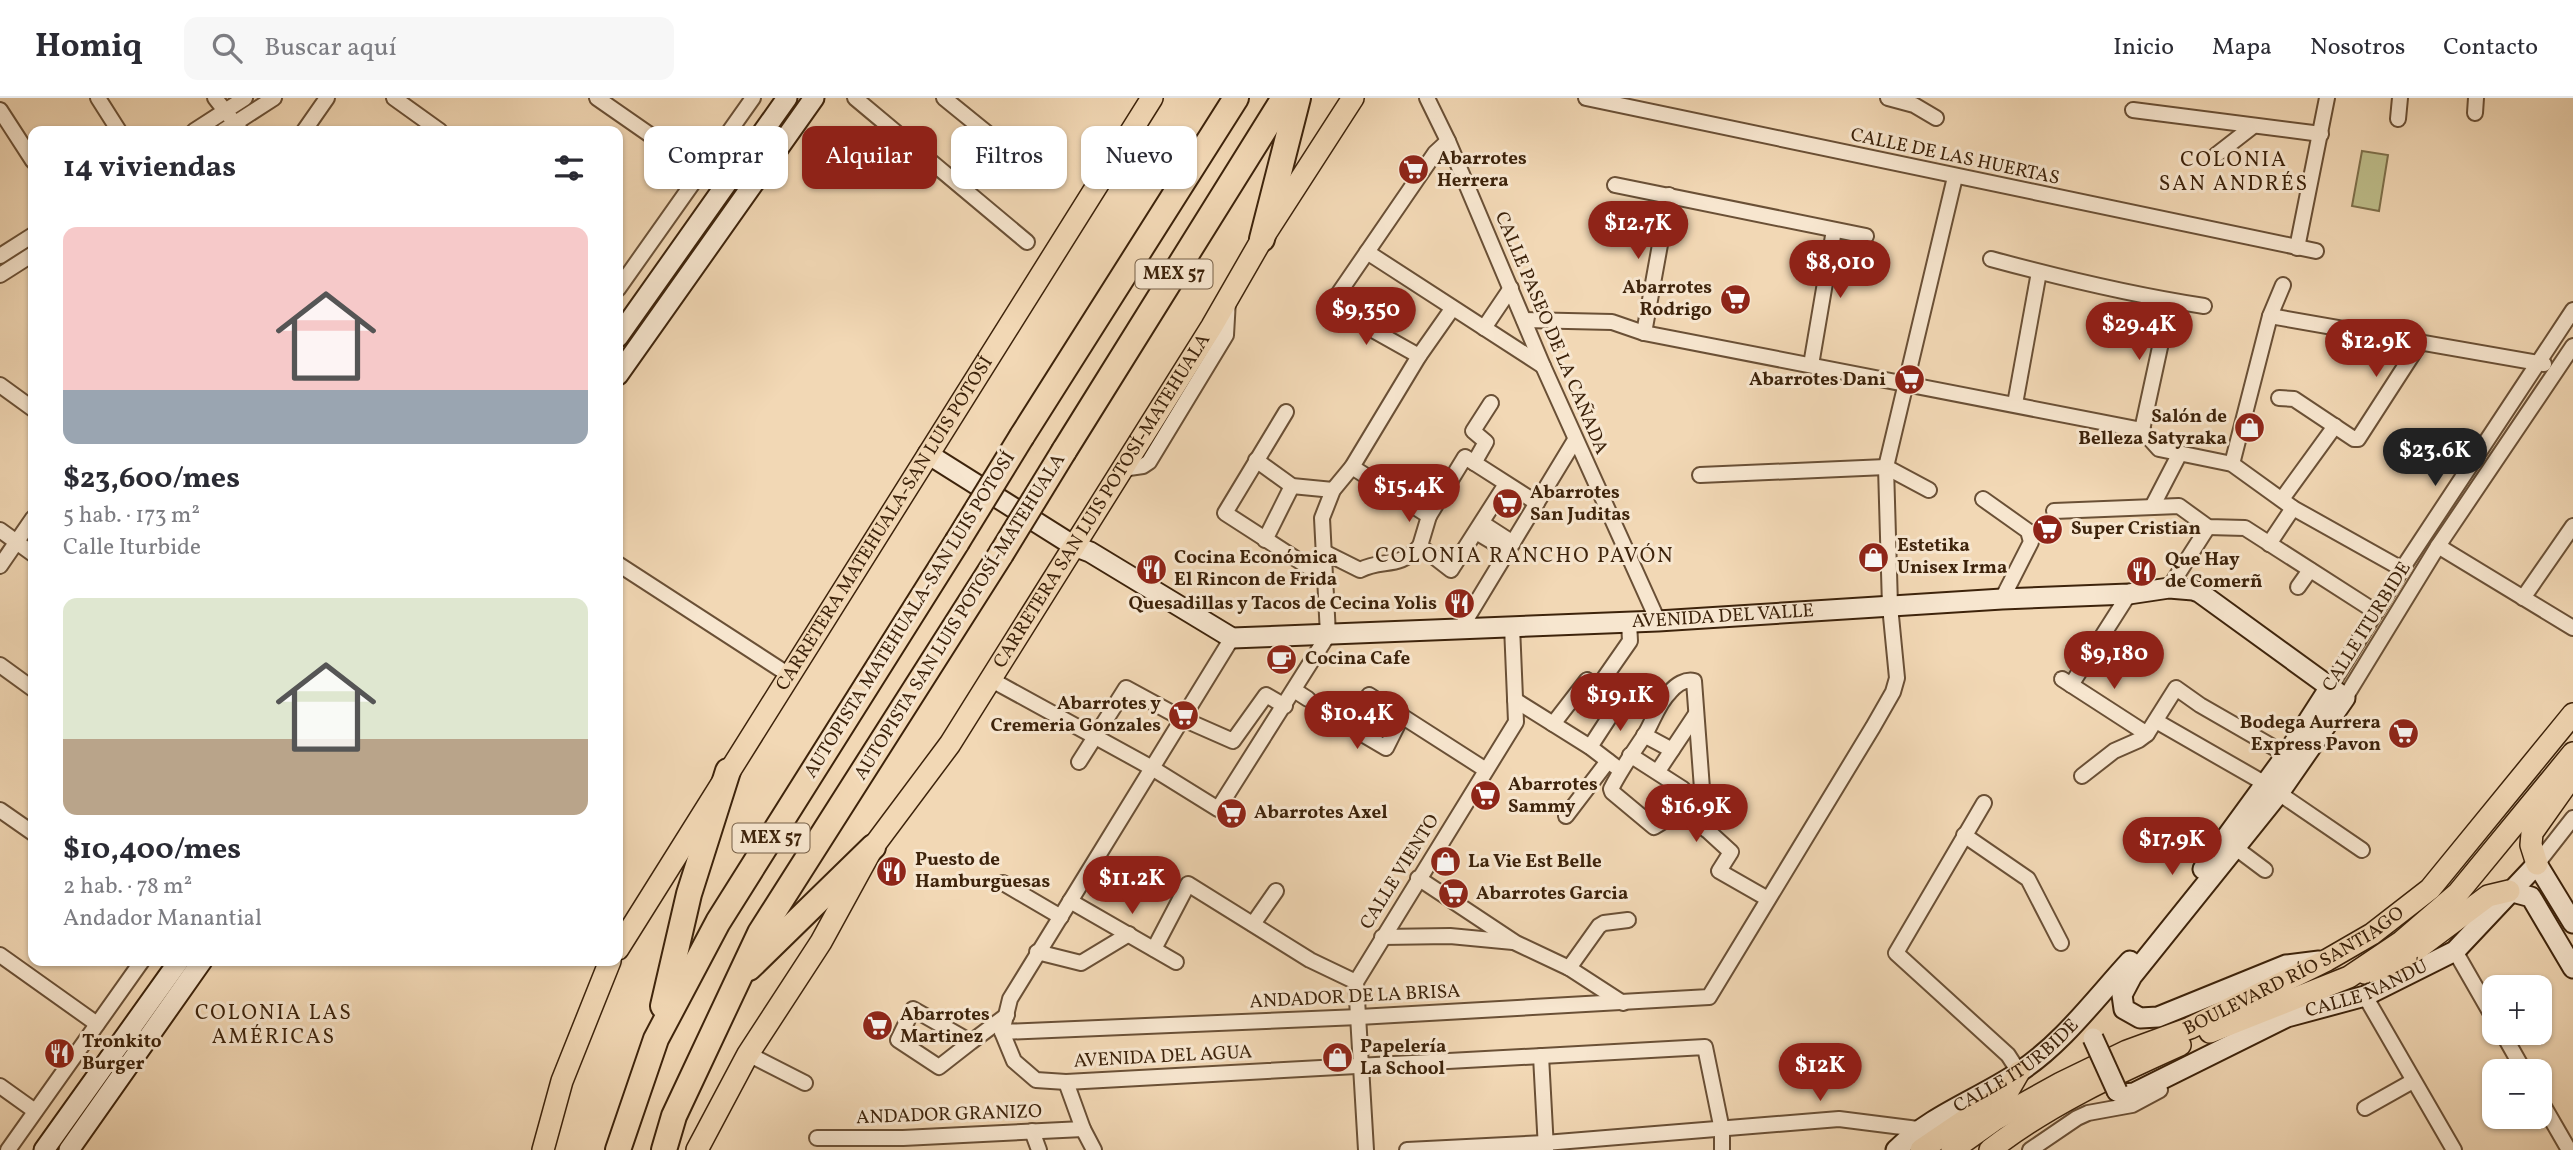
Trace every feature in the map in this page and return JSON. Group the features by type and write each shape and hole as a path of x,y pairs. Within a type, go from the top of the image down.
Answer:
{"highway":[{"name":"AUTOPISTA MATEHUALA-SAN LUIS POTOSÍ","path":"618,1150 656,1038 718,922 1236,98"},
{"name":"AUTOPISTA SAN LUIS POTOSÍ-MATEHUALA","path":"664,1150 674,1116 760,933 1001,554 1284,98"},
{"path":"1262,239 1298,98"},
{"path":"656,1038 689,894 728,771"},
{"path":"738,978 873,847"}],"main road":[{"name":"CARRETERA MATEHUALA-SAN LUIS POTOSÍ","path":"623,941 1153,98"},
{"name":"CARRETERA SAN LUIS POTOSÍ-MATEHUALA","path":"697,1150 748,1054 821,942 873,847 950,744 990,679 1081,546 1122,469 1262,239 1353,98"},
{"name":"BOULEVARD RÍO SANTIAGO","path":"1952,1150 1996,1119 2061,1083 2127,1051 2190,1028 2327,960 2372,934 2430,889 2571,722"},
{"name":"BOULEVARD RÍO SANTIAGO","path":"1990,1150 2021,1126 2083,1089 2203,1034 2349,977 2401,942 2458,893 2573,753"},
{"path":"2537,863 2531,845 2532,833 2573,775"},
{"path":"2349,977 2397,964 2488,896 2509,891"},
{"path":"543,1150 562,1081 609,966"},
{"path":"1919,1139 2008,1091 2019,1072"}],"street":[{"path":"99,98 116,126"},
{"path":"215,98 231,126"},
{"path":"202,126 245,98"},
{"path":"237,126 274,98"},
{"path":"307,126 327,98"},
{"path":"394,98 433,126"},
{"path":"597,98 644,131"},
{"path":"733,126 753,98"},
{"path":"623,330 787,98"},
{"path":"855,98 1027,242"},
{"path":"944,98 978,126"},
{"name":"CALLE PASEO DE LA CAÑADA","path":"1427,98 1448,141 1543,366 1658,621"},
{"name":"CALLE DE LAS HUERTAS","path":"1586,98 2316,251"},
{"path":"1888,98 1914,105 1937,118"},
{"path":"2297,248 2327,98"},
{"path":"2398,119 2400,98"},
{"path":"623,368 808,100"},
{"path":"0,110 28,153"},
{"path":"2133,110 2321,134"},
{"path":"2216,155 2252,127"},
{"path":"1419,356 1330,306 1435,153 1448,141"},
{"path":"1630,755 1683,789 1684,810 1731,852 1719,871 1768,899 1893,692 1896,678 1890,606 1886,467 1955,177"},
{"path":"1615,186 1866,236"},
{"path":"623,282 689,189"},
{"path":"1644,333 1669,195"},
{"path":"1811,365 1834,230"},
{"path":"0,256 28,238"},
{"path":"1367,252 1543,366"},
{"path":"1991,259 2170,301 2204,306"},
{"path":"0,275 28,261"},
{"path":"623,264 631,270"},
{"path":"2015,404 2039,272"},
{"path":"2232,464 2270,316 2283,285"},
{"path":"1483,328 1511,288"},
{"path":"2142,430 2170,301"},
{"path":"990,679 1152,768 1218,810 1328,635 1322,518 1333,490 1352,467 1419,356 1452,309"},
{"name":"CALLE ITURBIDE","path":"2338,693 2376,612 2402,569 2573,310"},
{"path":"2270,316 2559,367"},
{"path":"1524,320 1612,322 1644,333 2142,430 2158,449 2232,464 2288,503 2402,569"},
{"path":"2279,398 2294,399 2358,439 2420,343"},
{"name":"CALLE ITURBIDE","path":"2019,1072 2123,975 2230,844 2338,693 2573,346"},
{"path":"0,385 28,405"},
{"path":"1474,463 1486,442 1473,431 1490,403"},
{"path":"1286,412 1225,513 1324,577"},
{"path":"2269,544 2288,503 2335,426"},
{"path":"1461,628 1576,440"},
{"path":"931,448 1081,546 1232,638 1010,999 1002,1032"},
{"path":"2152,507 2180,453"},
{"path":"1324,552 1360,570 1373,564 1387,565 1411,556 1420,546 1429,516 1465,457 1537,503"},
{"path":"1256,460 1292,486 1333,490"},
{"path":"1352,467 1429,516"},
{"path":"1700,475 1886,467 1929,490"},
{"path":"1420,546 1451,570 1506,484"},
{"path":"1265,540 1292,486"},
{"path":"1983,499 2028,531 2030,536 2031,542 2002,599"},
{"path":"2053,511 2179,506 2208,527 2245,528 2376,612"},
{"path":"0,566 28,526"},
{"path":"2523,597 2573,526"},
{"path":"2169,588 2208,527"},
{"path":"1479,528 1511,547"},
{"path":"0,530 28,550"},
{"path":"2438,546 2573,628"},
{"path":"623,567 789,675"},
{"path":"2298,587 2310,570"},
{"name":"AVENIDA DEL VALLE","path":"1232,638 1658,621 2002,599 2129,594 2169,588 2199,592 2338,693"},
{"path":"2129,594 2067,682 2147,734"},
{"path":"1598,687 1630,641 1629,622"},
{"name":"CALLE VIENTO","path":"1356,982 1418,877 1516,722 1512,626"},
{"path":"0,665 28,685"},
{"path":"1553,724 1587,680 1620,701 1590,747"},
{"path":"1566,816 1614,765 1630,755 1668,693 1685,680 1694,681 1705,829"},
{"path":"1079,762 1126,688 1182,719 1233,741 1266,695 1285,706"},
{"path":"2082,776 2114,751 2140,740 2147,734 2176,688 2200,705 2293,758"},
{"path":"1294,690 1308,699"},
{"path":"1369,695 1486,770"},
{"path":"1515,700 1614,765"},
{"path":"1658,771 1696,714"},
{"path":"1347,725 1385,748 1402,716"},
{"path":"2157,720 2271,788 2362,849"},
{"path":"1644,735 1672,750"},
{"path":"1614,765 1612,792 1654,827 1684,810"},
{"path":"1983,803 1896,953 2008,1055 2019,1072"},
{"path":"0,810 28,830"},
{"name":"CALLE ÑANDÚ","path":"2123,975 2093,1020 2094,1038 2117,1091 2125,1094 2134,1093 2287,1017 2365,996 2455,951 2537,863 2573,818"},
{"path":"1964,835 2028,879 2061,943"},
{"path":"2230,844 2265,870"},
{"path":"2537,863 2573,923"},
{"path":"1418,877 1516,943 1569,968 1623,1003"},
{"path":"1003,883 1061,917"},
{"path":"1154,949 1188,884 1310,960 1356,982 1366,1150"},
{"path":"1253,925 1276,891"},
{"path":"2509,891 2531,897 2573,968"},
{"name":"ANDADOR DE LA BRISA","path":"1002,1032 1359,1017 1709,997 1768,899"},
{"path":"1070,901 1176,962"},
{"path":"1569,968 1599,926 1628,920"},
{"path":"1037,953 1081,963 1129,934"},
{"path":"1382,937 1450,936 1516,943"},
{"path":"2455,951 2482,998"},
{"path":"0,955 97,1024"},
{"name":"CALLE ITURBIDE","path":"2123,975 2124,1009 2133,1017 2148,1018 2170,1013 2286,965 2327,960"},
{"path":"8,1150 138,966"},
{"path":"44,1150 175,966"},
{"path":"69,1150 198,966"},
{"path":"2365,996 2454,1150"},
{"path":"971,1042 913,1009 898,1040 939,1067 1007,1014"},
{"name":"AVENIDA DEL AGUA","path":"1002,1032 1014,1061 1036,1080 1066,1082 1705,1047 1722,1130 1722,1150"},
{"path":"748,1054 805,1083"},
{"path":"1541,1056 1545,1146"},
{"path":"2030,1150 2088,1114 2132,1105 2189,1074 2203,1059"},
{"path":"2365,1108 2413,1081"},
{"path":"1066,1082 1083,1129 1094,1150"},
{"path":"0,1086 36,1111"},
{"path":"1407,1150 1545,1146 1839,1119 1919,1139"},
{"path":"2552,1121 2569,1150"},
{"name":"ANDADOR GRANIZO","path":"817,1138 899,1144 1083,1129"},
{"path":"1032,1132 1040,1150"},
{"path":"1896,1150 1919,1139"}],"green space":[{"path":"2362,151 2388,155 2379,211 2352,206"}],"place":[{"name":"Abarrotes Herrera","path":"1414,170"},
{"name":"Abarrotes Rodrigo","path":"1735,299"},
{"name":"Abarrotes Dani","path":"1909,380"},
{"name":"Salón de Belleza Satyraka","path":"2250,428"},
{"name":"Abarrotes San Juditas","path":"1507,504"},
{"name":"Super Cristian","path":"2048,529"},
{"name":"Estetika Unisex Irma","path":"1874,557"},
{"name":"Cocina Económica El Rincon de Frida","path":"1151,569"},
{"name":"Que Hay de Comerñ","path":"2142,571"},
{"name":"Quesadillas y Tacos de Cecina Yolis","path":"1460,604"},
{"name":"Cocina Cafe","path":"1282,659"},
{"name":"Abarrotes y Cremeria Gonzales","path":"1184,715"},
{"name":"Bodega Aurrera Express Pavon","path":"2404,734"},
{"name":"Abarrotes Sammy","path":"1485,796"},
{"name":"Abarrotes Axel","path":"1231,813"},
{"name":"La Vie Est Belle","path":"1445,862"},
{"name":"Puesto de Hamburguesas","path":"892,871"},
{"name":"Abarrotes Garcia","path":"1453,894"},
{"name":"Abarrotes Martinez","path":"877,1026"},
{"name":"Tronkito Burger","path":"59,1053"},
{"name":"Papelería La School","path":"1337,1058"}],"district":[{"name":"COLONIA SAN ANDRÉS","path":"2234,172"},
{"name":"COLONIA RANCHO PAVÓN","path":"1525,556"},
{"name":"COLONIA LAS AMÉRICAS","path":"274,1025"}]}
